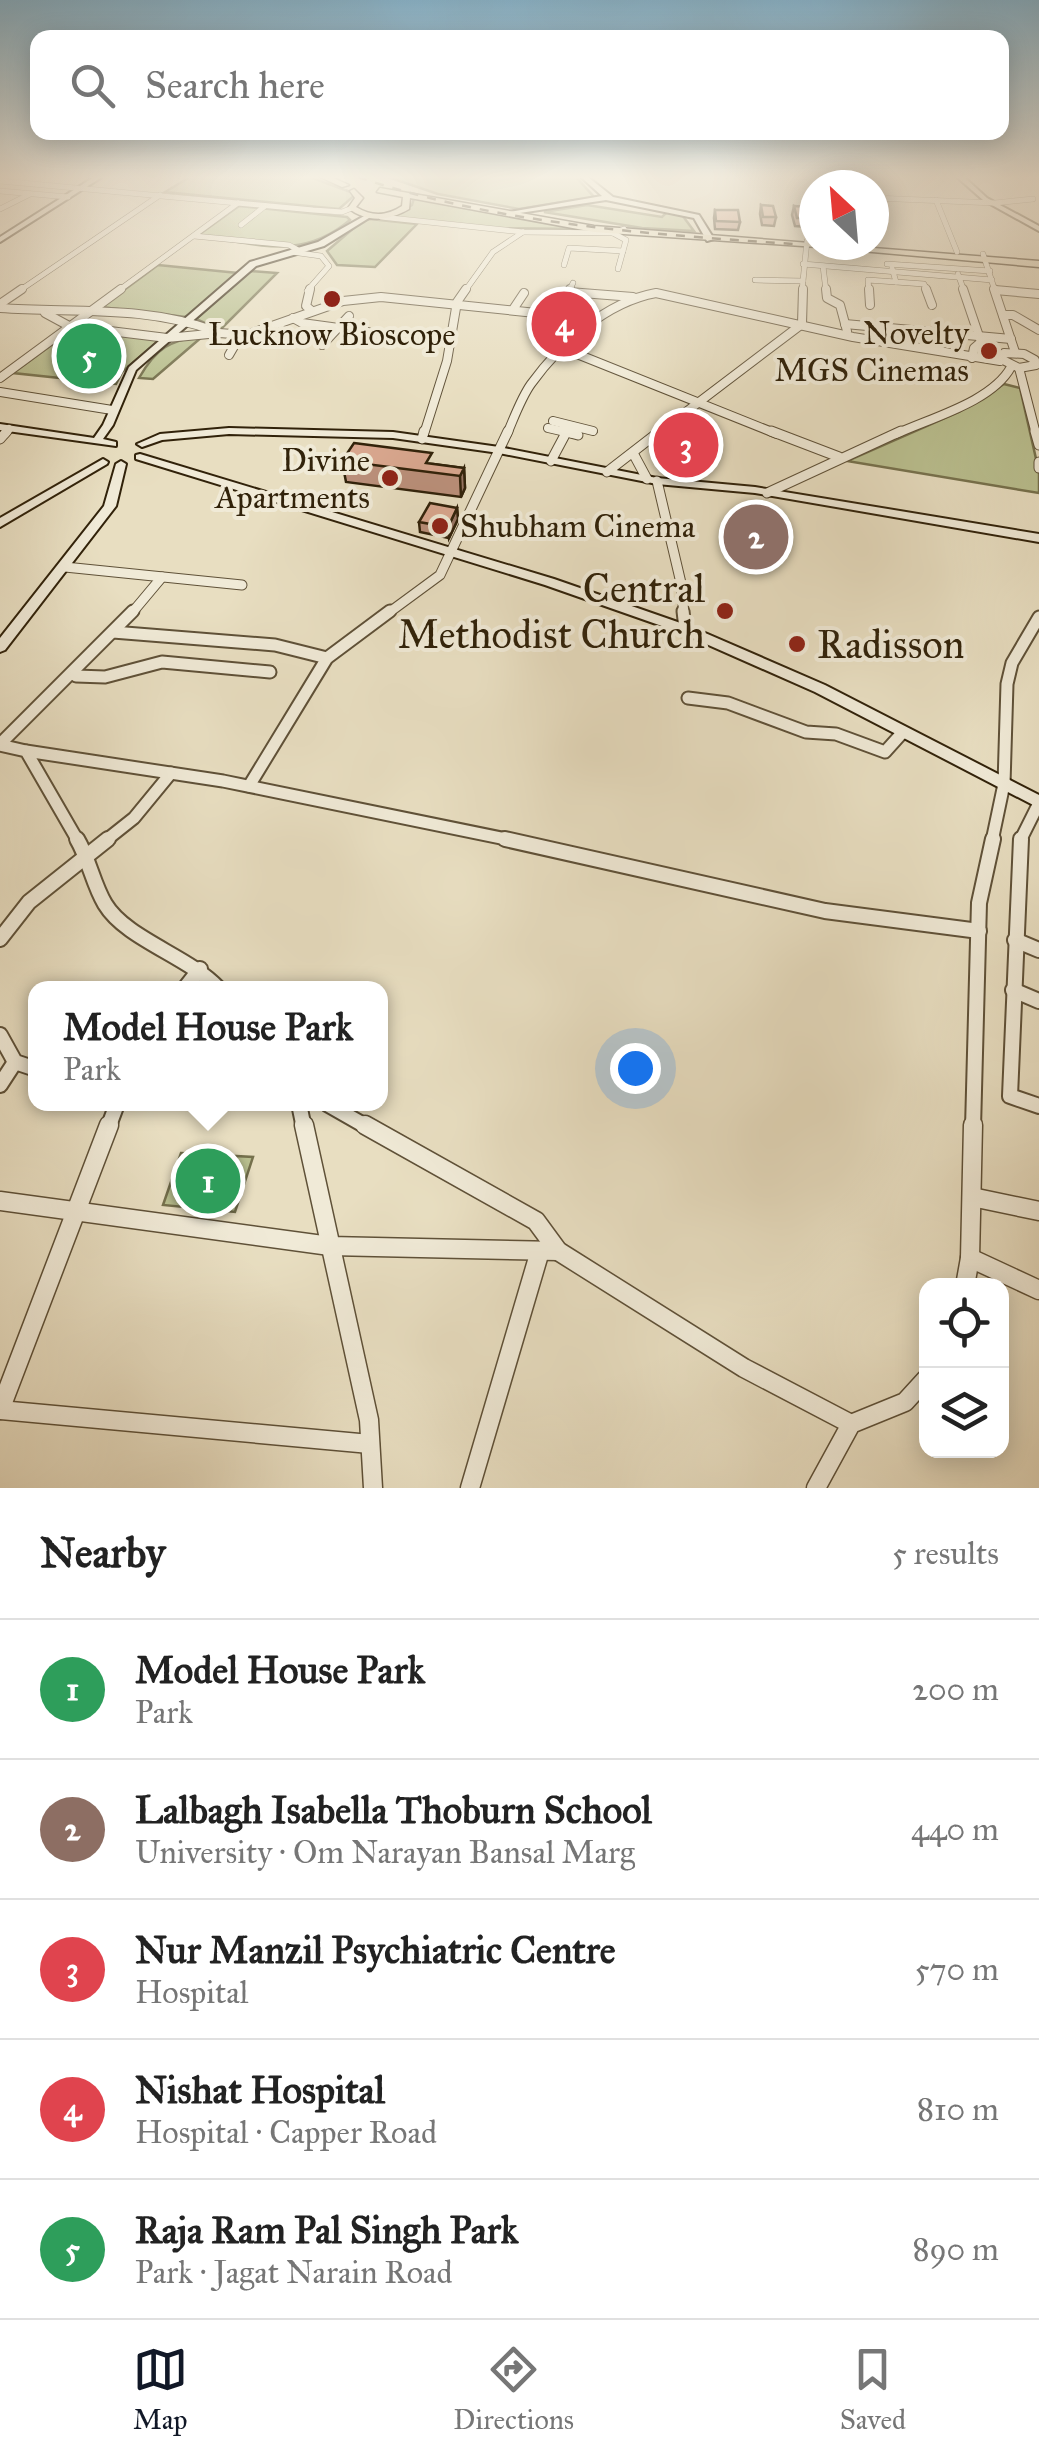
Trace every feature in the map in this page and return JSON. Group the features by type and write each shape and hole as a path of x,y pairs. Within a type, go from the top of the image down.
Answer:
{"main road":[{"path":"890,246 984,257"},
{"path":"889,249 1039,262"}],"street":[{"path":"0,306 85,246"},
{"path":"0,378 179,246"},
{"path":"290,246 293,251 321,256 329,266 306,292 306,306 312,311"},
{"path":"91,441 111,414 132,370 167,338 253,264 312,246"},
{"path":"493,252 494,246"},
{"path":"422,439 447,361 457,302 493,252 501,246"},
{"path":"618,269 624,246"},
{"path":"955,246 957,252"},
{"path":"564,264 569,248 623,251"},
{"path":"984,257 1015,352"},
{"path":"803,261 991,276"},
{"path":"803,261 823,266 892,268"},
{"path":"802,324 803,261"},
{"path":"823,266 827,298 840,305 848,335"},
{"path":"892,268 896,282"},
{"path":"958,273 980,342 972,358"},
{"path":"755,280 803,281"},
{"path":"870,305 868,280 924,284 932,305"},
{"path":"573,283 569,292 637,297"},
{"path":"995,290 1039,294"},
{"path":"803,292 827,294"},
{"path":"514,308 524,293"},
{"path":"249,786 327,658 440,575 530,385 594,319 637,297 656,293 848,335 1000,361 1039,374"},
{"path":"45,313 69,326 167,338 218,333 240,336 343,302 381,298 457,302 594,319"},
{"path":"0,306 45,313 93,308 189,319 218,333"},
{"path":"1003,315 1014,315 1039,334"},
{"path":"322,345 349,316"},
{"path":"293,318 368,332"},
{"path":"607,472 802,324"},
{"path":"845,324 1011,339"},
{"path":"1007,328 1039,334"},
{"path":"229,355 240,336"},
{"path":"562,348 839,457"},
{"path":"0,646 110,506 122,464 178,434 229,430 422,439 499,450 705,493 748,497 976,396 1020,368 1036,365 1037,360 1015,352 1000,355 1000,361"},
{"path":"1020,368 1039,445"},
{"path":"0,392 111,414"},
{"path":"550,424 591,434"},
{"path":"0,439 5,428 141,451 685,629 804,680 1039,802 1019,843 1010,1096 1039,1106"},
{"path":"551,461 568,428"},
{"path":"103,462 100,452 112,444"},
{"path":"633,452 652,480 681,583 685,629"},
{"path":"0,523 103,462 122,464"},
{"path":"761,491 857,512 1039,540"},
{"path":"65,567 242,585"},
{"path":"0,745 76,676 142,606 162,577"},
{"path":"0,660 43,602 46,592"},
{"path":"966,1278 980,903 1004,784 1007,684 1012,663 1039,617"},
{"path":"114,632 275,645 327,658"},
{"path":"76,676 105,677 162,662 270,672"},
{"path":"688,698 728,703 806,732 836,734 885,752 903,732"},
{"path":"0,745 392,813 825,911 979,931"},
{"path":"26,751 88,858 105,905 129,926 200,969 211,981"},
{"path":"0,940 30,902 134,818 170,773"},
{"path":"1015,940 1039,950"},
{"path":"191,981 200,969"},
{"path":"1014,990 1039,1001"},
{"path":"0,1035 15,1062 28,1066"},
{"path":"0,1085 15,1062"},
{"path":"114,1111 0,1410 370,1444"},
{"path":"301,1111 368,1420 373,1488"},
{"path":"340,1111 536,1221 549,1251 470,1488"},
{"path":"972,1196 1039,1212"},
{"path":"0,1201 330,1246 549,1251 744,1368 851,1424"},
{"path":"970,1258 1039,1290"},
{"path":"816,1488 851,1424 905,1402 919,1386"}],"green space":[{"path":"332,246 395,246 375,267 337,265 327,251"},
{"path":"158,265 238,273 186,317 101,307"},
{"path":"250,271 277,273 220,330 196,319"},
{"path":"72,330 161,339 122,372 116,384 13,373"},
{"path":"203,336 153,379 139,378 165,347"},
{"path":"1004,384 1020,388 1039,472 1039,493 847,461 959,412"},
{"path":"181,1153 253,1157 235,1212 163,1205"}],"building":[{"path":"354,443 432,453 426,463 464,468 460,476 342,461"},
{"path":"430,503 457,508 448,527 419,522"}],"place":[{"name":"Lucknow Bioscope","path":"332,299"},
{"name":"Nishat Hospital","path":"564,324"},
{"name":"Novelty MGS Cinemas","path":"989,351"},
{"name":"Raja Ram Pal Singh Park","path":"89,356"},
{"name":"Nur Manzil Psychiatric Centre","path":"686,445"},
{"name":"Divine Apartments","path":"390,478"},
{"name":"Shubham Cinema","path":"440,526"},
{"name":"Lalbagh Isabella Thoburn School","path":"756,537"},
{"name":"Central Methodist Church","path":"725,611"},
{"name":"Radisson","path":"797,644"},
{"name":"Model House Park","path":"208,1181"}]}
